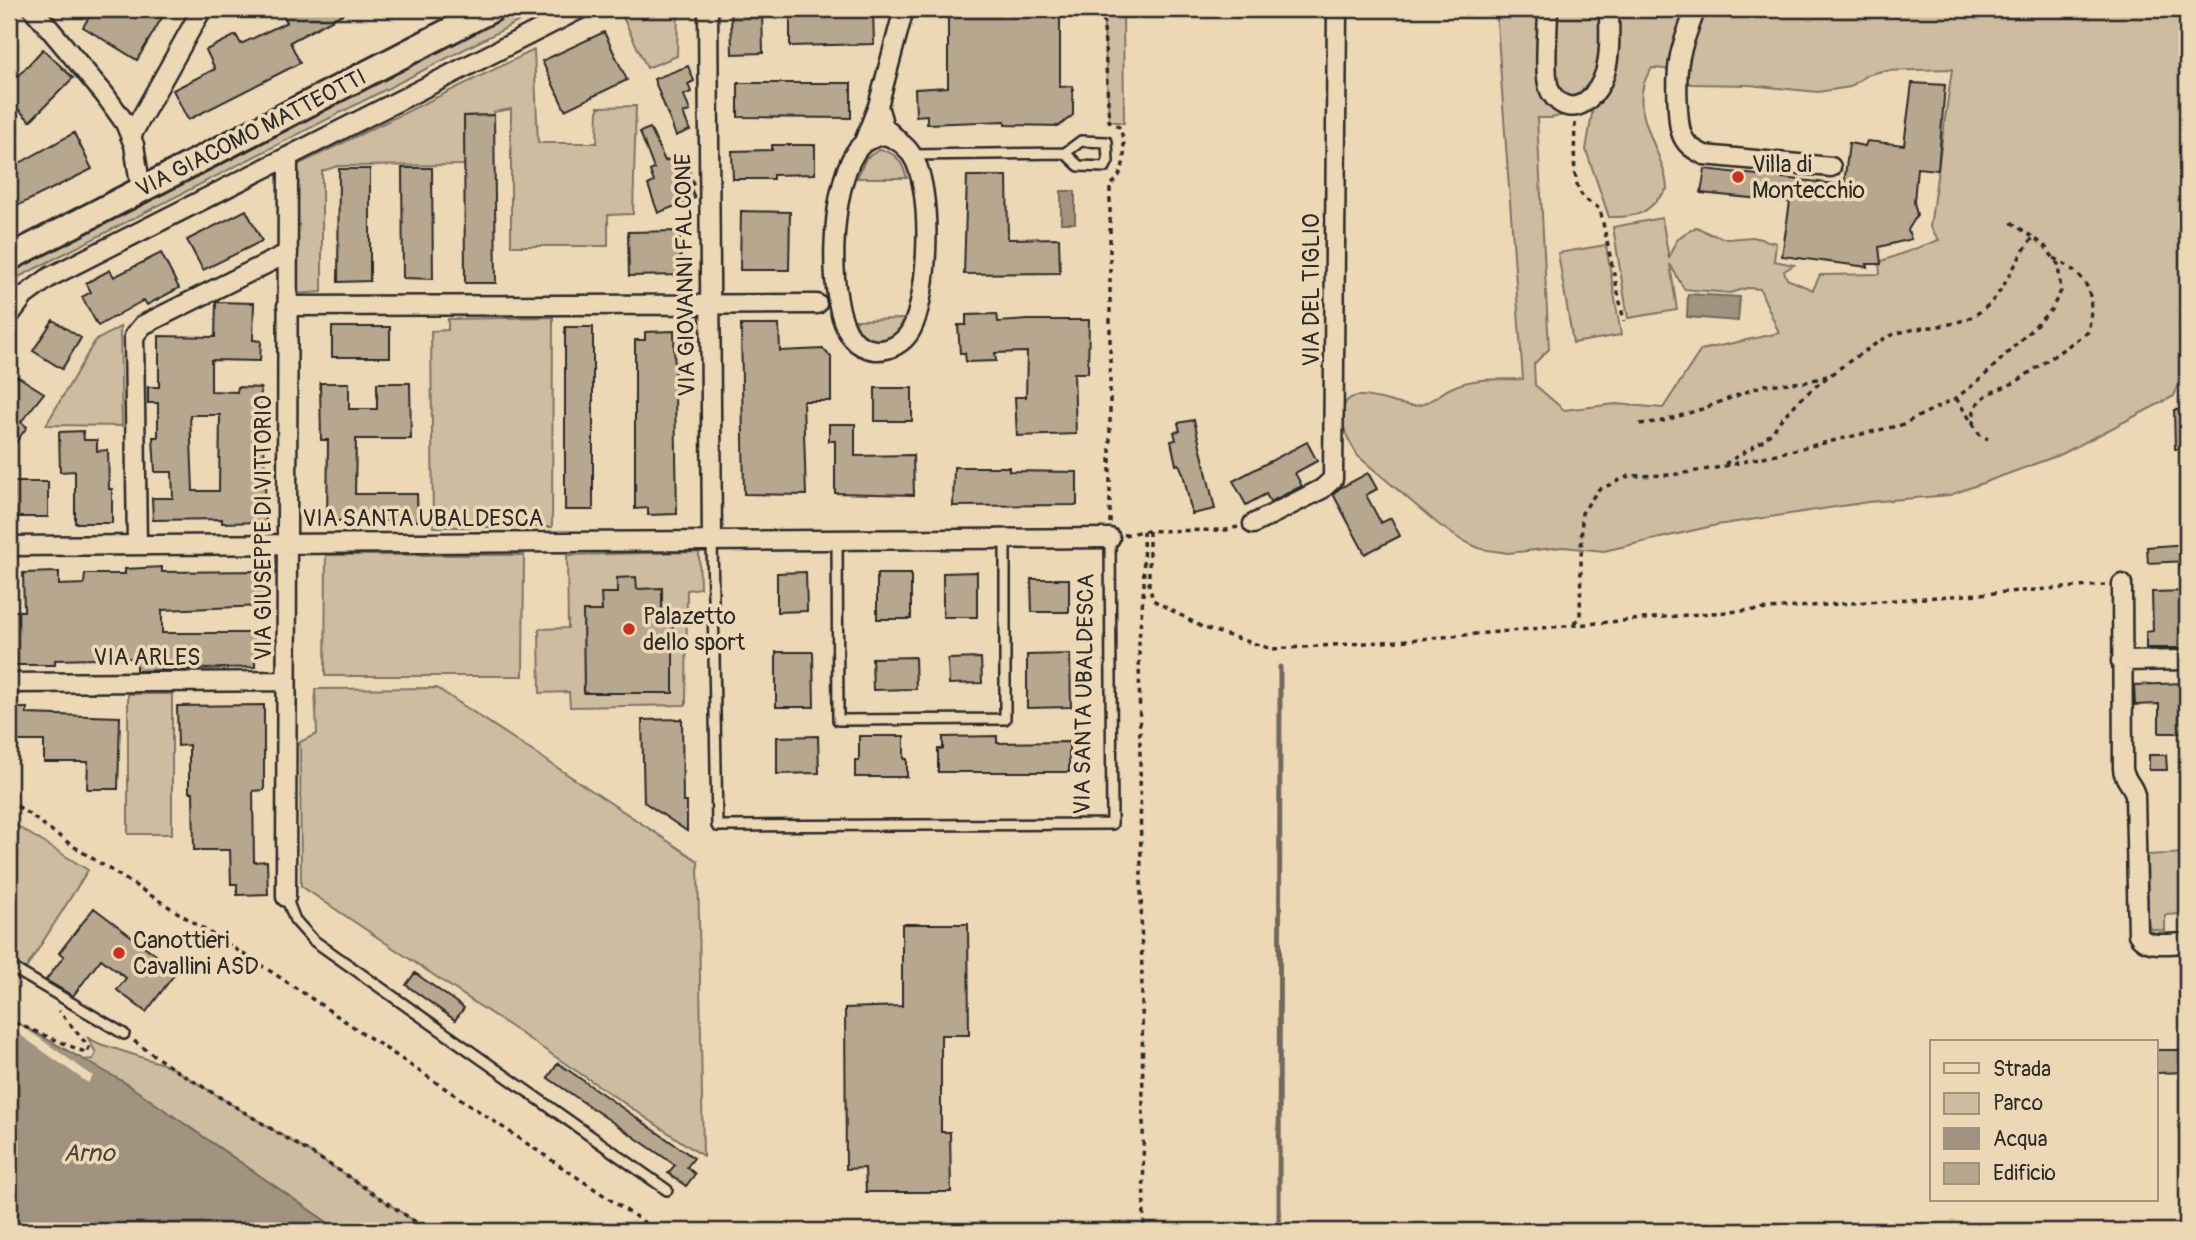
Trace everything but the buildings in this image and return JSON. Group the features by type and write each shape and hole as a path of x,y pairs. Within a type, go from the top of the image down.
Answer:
{"main road":[{"name":"VIA GIACOMO MATTEOTTI","path":"9,258 492,9"}],"street":[{"path":"33,9 125,123 131,136 141,190"},
{"path":"131,136 202,9"},
{"path":"9,316 24,296 50,278 580,9"},
{"name":"VIA GIOVANNI FALCONE","path":"708,9 712,540"},
{"path":"817,303 834,285 834,242 839,194 855,152 864,142 878,106 904,9"},
{"name":"VIA DEL TIGLIO","path":"1253,524 1322,489 1333,479 1337,9"},
{"path":"1548,9 1548,84 1553,97 1564,106 1575,107 1586,103 1605,74 1609,9"},
{"path":"1696,9 1681,47 1677,67 1681,135 1688,145 1704,155 1831,167"},
{"path":"835,276 843,318 852,338 858,344 883,350 903,341 914,322 921,295 926,234 922,184 912,155 884,127 878,106"},
{"path":"864,142 886,135 899,141"},
{"name":"VIA GIUSEPPE DI VITTORIO","path":"286,897 288,158"},
{"path":"137,544 134,336 143,325 288,253"},
{"path":"288,306 817,303 831,308 843,318"},
{"name":"VIA SANTA UBALDESCA","path":"9,546 1110,538"},
{"path":"2122,584 2123,769 2124,776 2136,795 2138,934 2140,939 2150,943 2187,943"},
{"path":"2121,661 2187,660"},
{"name":"VIA ARLES","path":"9,683 286,681"}],"lane":[{"path":"912,155 1065,153 1081,141 1104,141 1108,145 1108,161 1105,167 1084,168 1065,153"},
{"name":"VIA SANTA UBALDESCA","path":"712,540 717,826 730,826 1112,824 1110,538"},
{"path":"837,540 838,720 1005,719 1005,539"},
{"path":"286,897 295,920 313,940 667,1190"},
{"path":"9,966 124,1034"}],"path":[{"path":"1103,9 1109,121 1119,127 1122,136"},
{"path":"1575,107 1575,171 1578,190 1582,197 1600,209 1624,321"},
{"path":"1110,185 1110,538 1143,531 1226,530 1253,524"},
{"path":"1573,625 1580,617 1582,513 1598,490 1629,476 1671,475 1721,467 1901,425 1956,398 1982,378 2050,310 2061,291 2058,264 2044,246 2008,219"},
{"path":"1721,467 1770,435 1782,418 1831,375 1882,340 1903,331 1958,324 1983,310 1998,296 2022,250 2033,238"},
{"path":"1973,425 1979,401 2027,375 2088,332 2090,293 2082,277 2052,257"},
{"path":"1640,424 1663,421 1702,409 1764,385 1806,382 1831,375"},
{"path":"1956,398 1980,435 1988,439"},
{"path":"1143,531 1144,585 1139,640 1144,1231"},
{"path":"1149,531 1149,585 1153,600 1204,628 1272,649 2122,584"},
{"path":"9,800 73,846 281,978 657,1231"},
{"path":"15,1023 87,1053 89,1047 83,1037 58,1011"},
{"path":"124,1034 169,1066 340,1171 429,1231"}],"green space":[{"path":"515,9 543,9 9,282 9,269"},
{"path":"619,9 678,9 677,56 647,68"},
{"path":"1103,9 1123,9 1124,123 1109,121"},
{"path":"1496,9 2187,9 2187,262 2179,330 2184,371 2174,396 2062,454 1950,495 1868,502 1717,525 1604,551 1563,547 1508,553 1481,549 1461,540 1438,524 1358,456 1344,429 1343,411 1346,402 1353,397 1372,397 1414,406 1461,384 1523,379","holes":["1652,68 1665,69 1691,84 1749,85 1818,92 1850,87 1867,75 1882,71 1952,69 1930,227 1939,240 1879,262 1880,274 1820,275 1813,290 1787,279 1784,271 1794,265 1774,261 1776,243 1753,237 1727,239 1697,227 1678,239 1669,259 1662,218 1613,227 1628,318 1677,310 1670,264 1684,289 1730,293 1747,288 1760,289 1779,333 1701,350 1663,408 1616,404 1564,410 1535,385 1534,364 1549,349 1537,118 1551,118 1593,108 1586,150 1609,217 1636,215 1654,204 1667,189 1665,174 1647,128 1641,98 1644,83"]},
{"path":"534,50 538,143 597,143 598,107 636,106 633,214 608,215 608,246 511,246 511,109 494,112 494,115 464,116 465,165 338,166 322,171 322,292 295,294 295,166"},
{"path":"879,150 898,159 907,178 857,178 866,158"},
{"path":"1606,245 1621,335 1573,343 1558,253"},
{"path":"553,317 552,527 433,527 431,331 448,330 448,319"},
{"path":"904,319 894,336 880,342 865,337 855,320"},
{"path":"120,327 122,426 46,425 95,341"},
{"path":"699,552 700,588 687,590 686,705 570,707 569,692 540,693 539,629 568,628 567,555"},
{"path":"326,555 524,555 523,676 325,676"},
{"path":"437,688 698,861 703,1156 301,886 300,742 317,734 315,689"},
{"path":"128,694 172,694 172,834 128,834"},
{"path":"9,821 88,870 25,970 9,960"},
{"path":"2187,853 2187,931 2182,931 2182,914 2165,915 2165,931 2151,929 2148,925 2147,855"},
{"path":"88,1038 169,1066 340,1171 429,1231 340,1231 84,1060 93,1059 96,1053"}],"water":[{"path":"1061,191 1075,191 1075,223 1061,223"},
{"path":"1688,294 1740,297 1738,321 1687,317"},
{"name":"Arno","path":"9,1018 124,1082 340,1231 9,1231"}],"pier":[{"path":"9,1017 93,1076 88,1083 9,1027"}],"waterway":[{"path":"1279,1231 1280,667"}],"place":[{"name":"Villa di Montecchio","path":"1738,177"},
{"name":"Palazetto dello sport","path":"629,629"},
{"name":"Canottieri Cavallini ASD","path":"119,953"}]}
